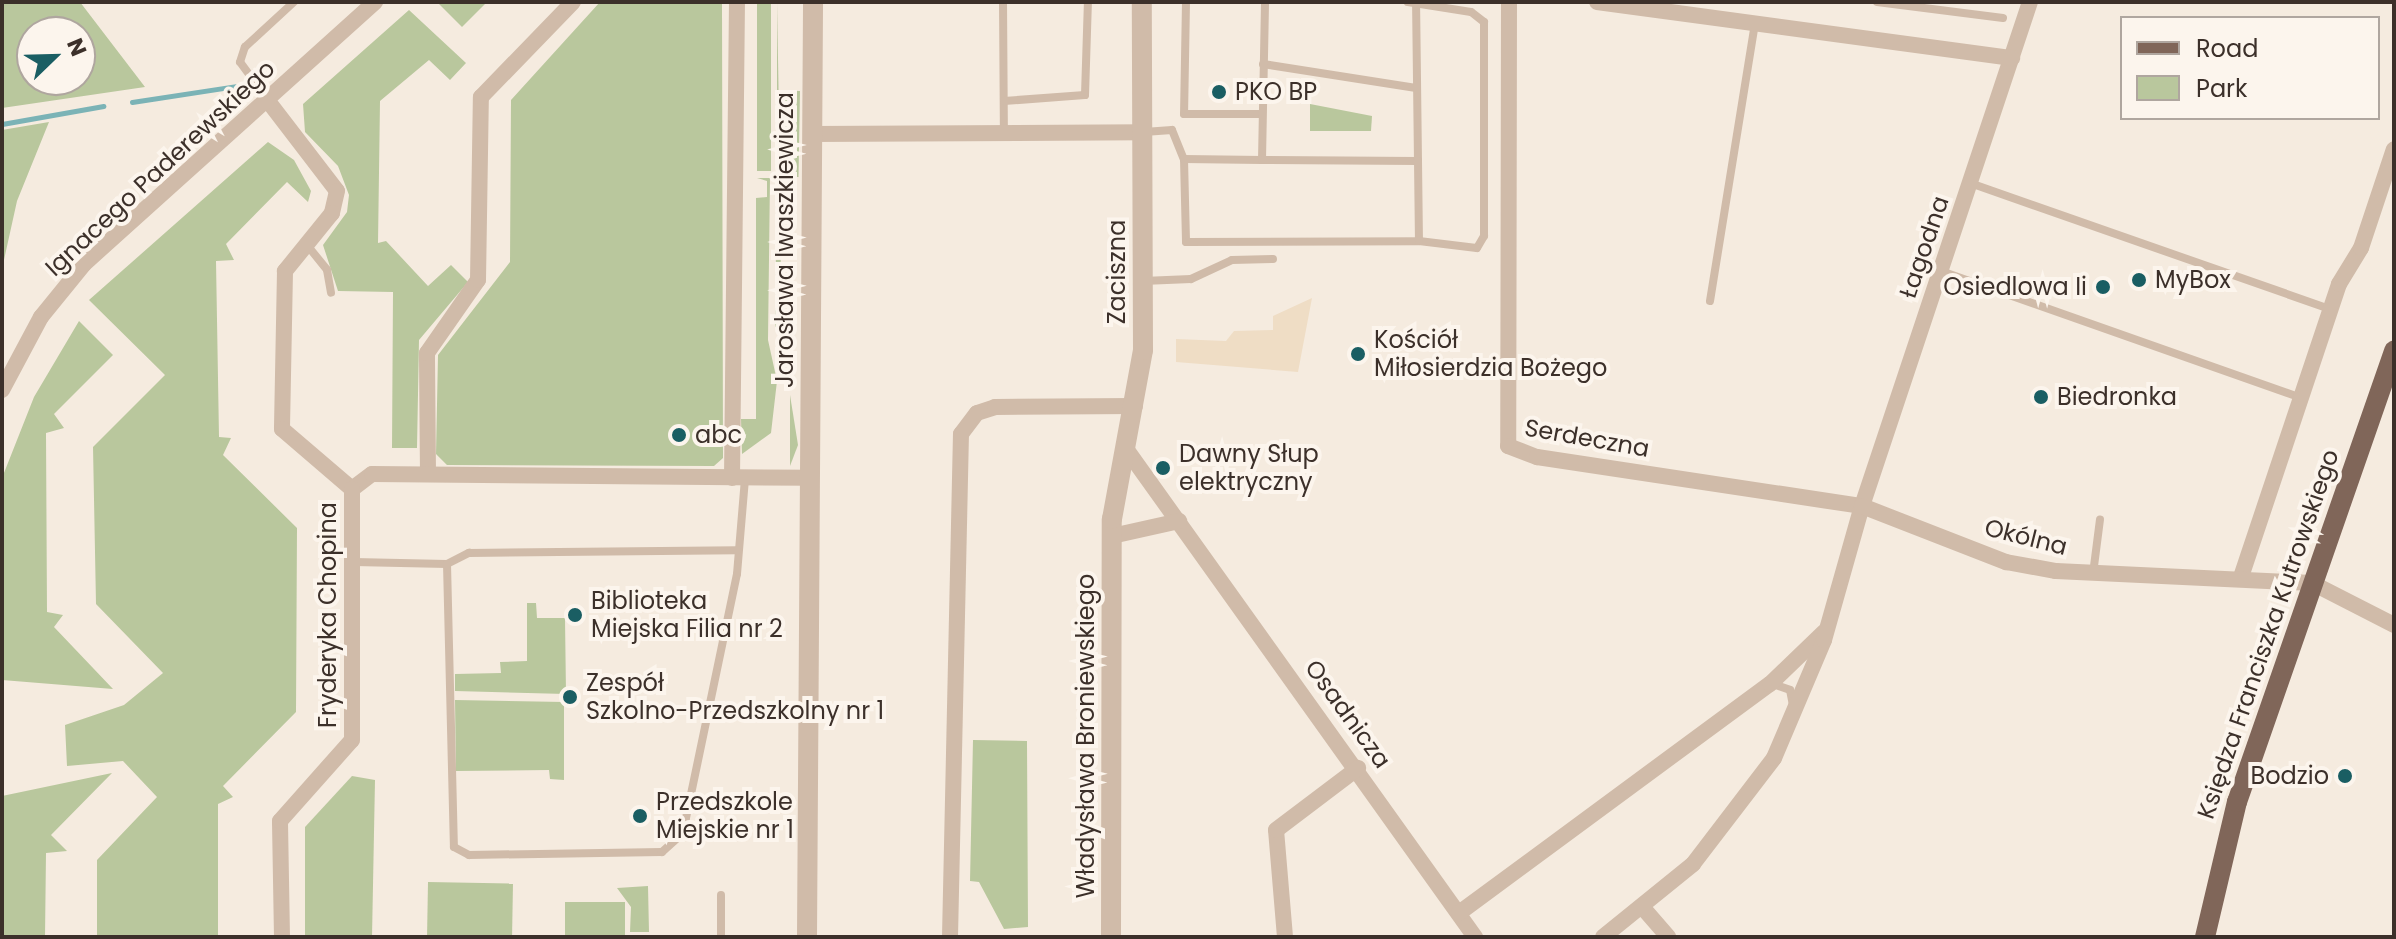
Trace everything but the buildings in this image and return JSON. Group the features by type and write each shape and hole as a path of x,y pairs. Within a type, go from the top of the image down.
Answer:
{"main road":[{"name":"Księdza Franciszka Kutrowskiego","path":"2205,937 2237,802 2394,351"}],"street":[{"name":"Ignacego Paderewskiego","path":"2,390 41,317 84,264 375,2"},
{"path":"428,474 427,353 478,280 481,97 573,2"},
{"name":"Jarosława Iwaszkiewicza","path":"737,2 738,478"},
{"name":"Jarosława Iwaszkiewicza","path":"807,937 813,2"},
{"name":"Zaciszna","path":"1124,446 1135,406 1143,281 1142,2"},
{"name":"Serdeczna","path":"1509,2 1508,446 1529,455 1862,506"},
{"path":"1597,2 2012,58"},
{"name":"Łagodna","path":"1862,506 2030,2"},
{"name":"Fryderyka Chopina","path":"268,101 337,191 332,213 285,271 282,429 352,489 354,562 352,740 280,821 282,937"},
{"path":"812,134 1143,132"},
{"path":"2242,574 2330,309 2361,248 2394,149"},
{"path":"950,937 961,434 977,413 1135,406"},
{"path":"1112,536 1179,521 1124,446"},
{"name":"Władysława Broniewskiego","path":"1111,937 1112,536 1124,446"},
{"path":"352,489 372,474 810,478"},
{"path":"1603,937 1644,909 1719,834 1774,758 1793,719 1828,628 1862,506"},
{"name":"Okólna","path":"1862,506 2006,562 2093,575 2242,574 2312,583 2394,625"},
{"name":"Osadnicza","path":"1179,521 1358,768 1475,937"},
{"path":"1459,913 1770,684 1828,628"},
{"path":"1285,937 1276,830 1358,768"},
{"path":"1644,909 1668,937"}],"lane":[{"path":"268,101 240,62 245,47 294,2"},
{"path":"1003,2 1004,134"},
{"path":"1004,101 1085,95 1088,2"},
{"path":"1143,132 1172,130 1184,114 1186,2"},
{"path":"1262,160 1265,2"},
{"path":"1172,130 1184,159 1186,242 1419,241 1440,249 1483,244 1485,36 1477,14 1408,2"},
{"path":"1877,2 2003,18"},
{"path":"1416,3 1419,241"},
{"path":"1710,301 1755,23"},
{"path":"1263,64 1416,88"},
{"path":"1184,114 1262,114"},
{"path":"1184,159 1418,161"},
{"path":"1970,183 2330,309"},
{"path":"306,245 327,270 331,293"},
{"path":"1143,281 1191,279 1232,260 1273,259"},
{"path":"1941,271 2299,397"},
{"path":"447,564 454,847 469,855 651,854 672,847 686,818 737,550 738,478"},
{"path":"2093,575 2100,519"},
{"path":"354,562 447,564 469,553 737,550"},
{"path":"1770,684 1790,690 1793,719"},
{"path":"721,895 721,937"}],"green space":[{"path":"2,2 80,2 91,16 16,16 16,96 84,96 2,108"},
{"path":"437,2 487,2 462,27"},
{"path":"600,2 722,2 723,458 714,466 447,465 436,454 438,355 510,262 511,100"},
{"path":"757,2 771,2 771,171 757,171"},
{"path":"777,2 780,171 777,172"},
{"path":"409,10 466,63 450,80 429,60 380,101 378,243 386,241 428,286 451,265 468,282 419,340 417,448 392,448 393,292 338,291 323,245 347,212 349,195 338,166 305,132 303,104"},
{"path":"96,23 145,87 96,94"},
{"path":"785,91 800,91 798,177 784,177"},
{"path":"1310,104 1372,116 1371,131 1310,131"},
{"path":"49,122 17,201 2,269 2,130"},
{"path":"268,142 294,160 311,191 308,202 287,182 226,244 234,260 216,261 219,437 231,438 223,455 297,528 296,712 223,786 233,797 218,804 218,937 97,937 97,860 157,797 123,761 67,766 65,725 124,705 163,673 96,604 93,447 165,375 89,300"},
{"path":"779,177 782,327 775,327"},
{"path":"757,178 770,178 768,340 777,381 771,433 742,454 741,419 756,419 756,198 767,197 767,181"},
{"path":"79,321 113,355 54,414 64,428 46,433 47,612 63,615 54,627 113,689 2,680 2,478 34,397"},
{"path":"790,395 798,445 790,466"},
{"path":"527,603 536,603 537,618 565,618 566,694 455,691 455,674 501,673 500,662 527,661"},
{"path":"455,700 564,702 564,780 550,779 549,770 456,771"},
{"path":"973,740 1027,741 1028,927 1004,929 979,882 970,881"},
{"path":"112,773 51,835 67,851 46,853 45,937 2,937 2,796"},
{"path":"352,776 375,780 372,937 305,937 305,827"},
{"path":"428,882 513,883 512,937 427,937"},
{"path":"648,886 649,932 630,932 631,907 617,888"},
{"path":"565,902 625,902 625,937 565,937"}],"shaded area":[{"path":"1312,298 1298,372 1176,362 1176,339 1226,341 1234,331 1273,330 1273,316"}],"waterway":[{"path":"132,102 236,86"},
{"path":"2,124 103,106"}],"place":[{"name":"PKO BP","path":"1219,92"},
{"name":"MyBox","path":"2139,280"},
{"name":"Osiedlowa Ii","path":"2103,287"},
{"name":"Kościół Miłosierdzia Bożego","path":"1358,354"},
{"name":"Biedronka","path":"2041,397"},
{"name":"abc","path":"679,435"},
{"name":"Dawny Słup elektryczny","path":"1163,468"},
{"name":"Biblioteka Miejska Filia nr 2","path":"575,615"},
{"name":"Zespół Szkolno-Przedszkolny nr 1","path":"570,697"},
{"name":"Bodzio","path":"2345,776"},
{"name":"Przedszkole Miejskie nr 1","path":"640,816"}]}
